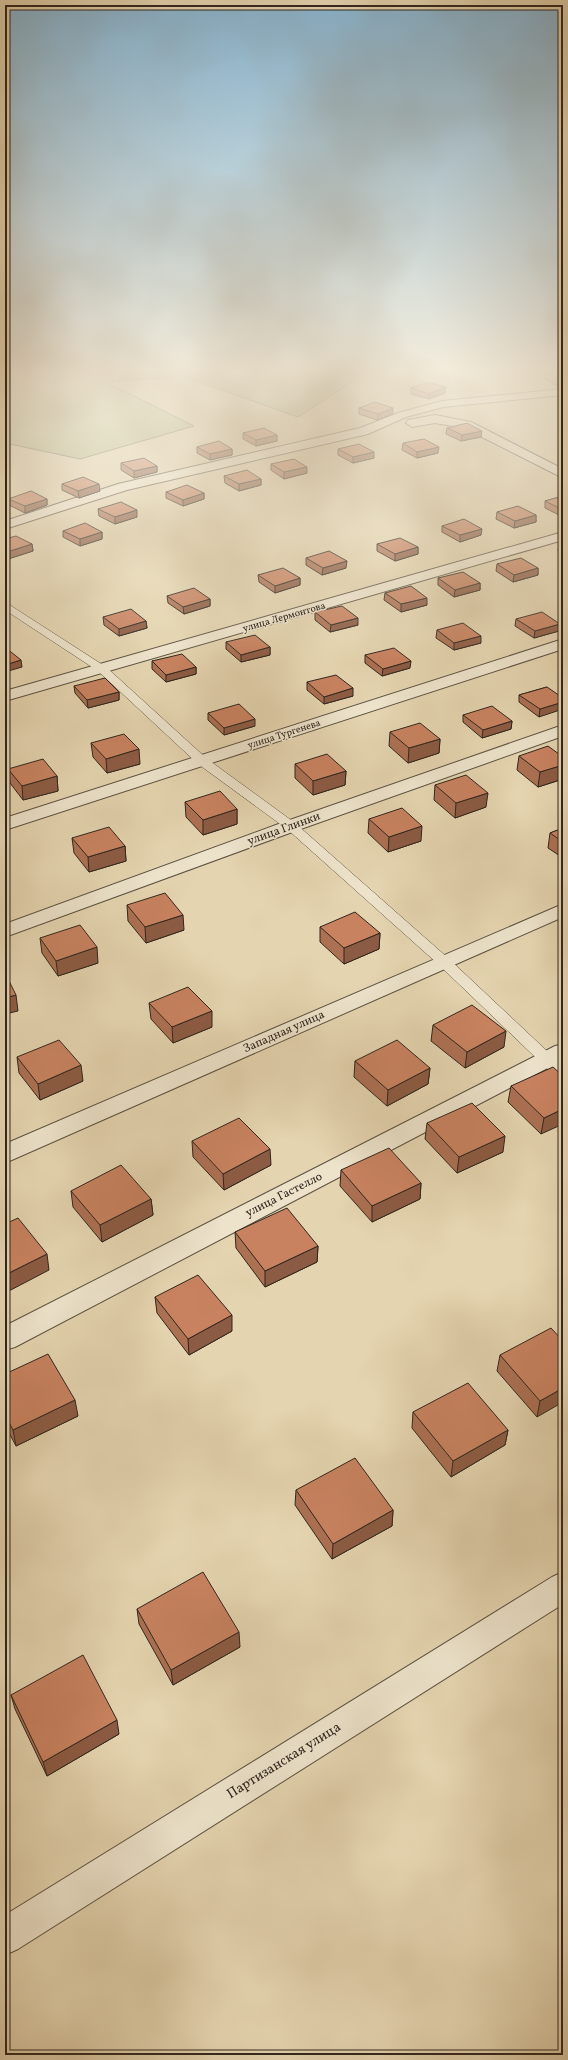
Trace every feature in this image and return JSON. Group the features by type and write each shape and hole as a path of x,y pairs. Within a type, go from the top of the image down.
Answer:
{"street":[{"path":"5,525 123,487 200,469"},
{"path":"553,469 563,474"},
{"name":"улица Лермонтова","path":"5,696 563,536"},
{"name":"улица Тургенева","path":"5,824 563,644"},
{"name":"улица Глинки","path":"5,931 292,826 563,730"},
{"name":"Западная улица","path":"5,1154 443,961 563,910"},
{"name":"улица Гастелло","path":"5,1340 557,1062"},
{"name":"Партизанская улица","path":"5,1936 563,1587"}],"lane":[{"path":"5,604 102,669 202,761 292,826 557,1062"}],"building":[{"path":"131,469 143,469 134,471"},
{"path":"279,469 297,469 284,472"},
{"path":"247,470 261,479 239,484 224,476"},
{"path":"83,477 99,484 78,491 62,484"},
{"path":"187,485 204,493 183,500 166,492"},
{"path":"31,491 47,499 25,506 8,499"},
{"path":"563,496 563,510 545,501"},
{"path":"121,502 137,510 115,517 98,509"},
{"path":"518,506 536,515 515,521 497,512"},
{"path":"464,519 482,529 460,535 442,526"},
{"path":"85,523 102,532 80,539 63,531"},
{"path":"16,536 32,544 7,552 5,551 5,539"},
{"path":"400,538 418,547 395,554 377,544"},
{"path":"329,551 347,561 323,568 306,558"},
{"path":"521,558 538,568 514,575 497,564"},
{"path":"283,568 300,578 275,586 258,575"},
{"path":"463,572 480,583 455,590 438,578"},
{"path":"411,586 427,598 401,604 385,593"},
{"path":"194,588 210,599 183,607 167,596"},
{"path":"342,606 358,618 331,625 315,612"},
{"path":"131,609 146,621 119,629 103,617"},
{"path":"542,612 560,624 535,631 516,619"},
{"path":"463,623 481,636 454,643 437,630"},
{"path":"255,635 270,647 241,655 226,642"},
{"path":"6,648 21,660 5,665"},
{"path":"394,648 411,661 383,669 365,655"},
{"path":"182,654 196,667 166,675 152,661"},
{"path":"336,675 353,688 324,697 307,682"},
{"path":"105,678 119,692 87,700 74,686"},
{"path":"547,687 563,698 563,702 540,709 519,695"},
{"path":"239,704 255,719 224,728 208,713"},
{"path":"492,706 512,721 483,730 463,715"},
{"path":"420,723 440,739 409,748 390,732"},
{"path":"124,734 139,749 106,759 91,743"},
{"path":"548,746 563,757 563,765 540,772 519,756"},
{"path":"327,754 346,771 313,781 295,764"},
{"path":"43,759 57,776 22,786 8,769"},
{"path":"466,775 488,793 456,803 435,785"},
{"path":"220,791 237,809 203,820 185,802"},
{"path":"402,808 422,826 389,837 369,819"},
{"path":"109,827 125,846 88,857 72,838"},
{"path":"563,828 563,842 550,833"},
{"path":"165,893 183,915 145,927 127,905"},
{"path":"355,912 380,933 344,948 320,927"},
{"path":"80,925 97,947 56,961 40,938"},
{"path":"5,973 16,995 5,998"},
{"path":"188,987 212,1011 172,1027 149,1003"},
{"path":"472,1005 506,1031 467,1052 433,1025"},
{"path":"59,1040 81,1065 38,1084 17,1057"},
{"path":"397,1040 430,1068 388,1090 355,1061"},
{"path":"553,1067 563,1076 563,1109 544,1118 511,1086"},
{"path":"472,1103 505,1136 459,1157 427,1123"},
{"path":"239,1118 270,1149 223,1174 192,1141"},
{"path":"389,1148 421,1183 372,1206 341,1170"},
{"path":"121,1165 151,1199 100,1225 71,1191"},
{"path":"287,1208 318,1246 265,1271 235,1232"},
{"path":"18,1218 47,1254 5,1275 5,1224"},
{"path":"198,1275 232,1315 188,1339 155,1297"},
{"path":"551,1328 563,1341 563,1388 540,1401 500,1355"},
{"path":"48,1354 75,1400 13,1430 5,1415 5,1374"},
{"path":"468,1383 508,1430 453,1461 413,1412"},
{"path":"355,1458 393,1510 333,1544 296,1490"},
{"path":"203,1572 239,1632 171,1670 137,1609"},
{"path":"83,1655 117,1720 43,1762 11,1695"}]}
